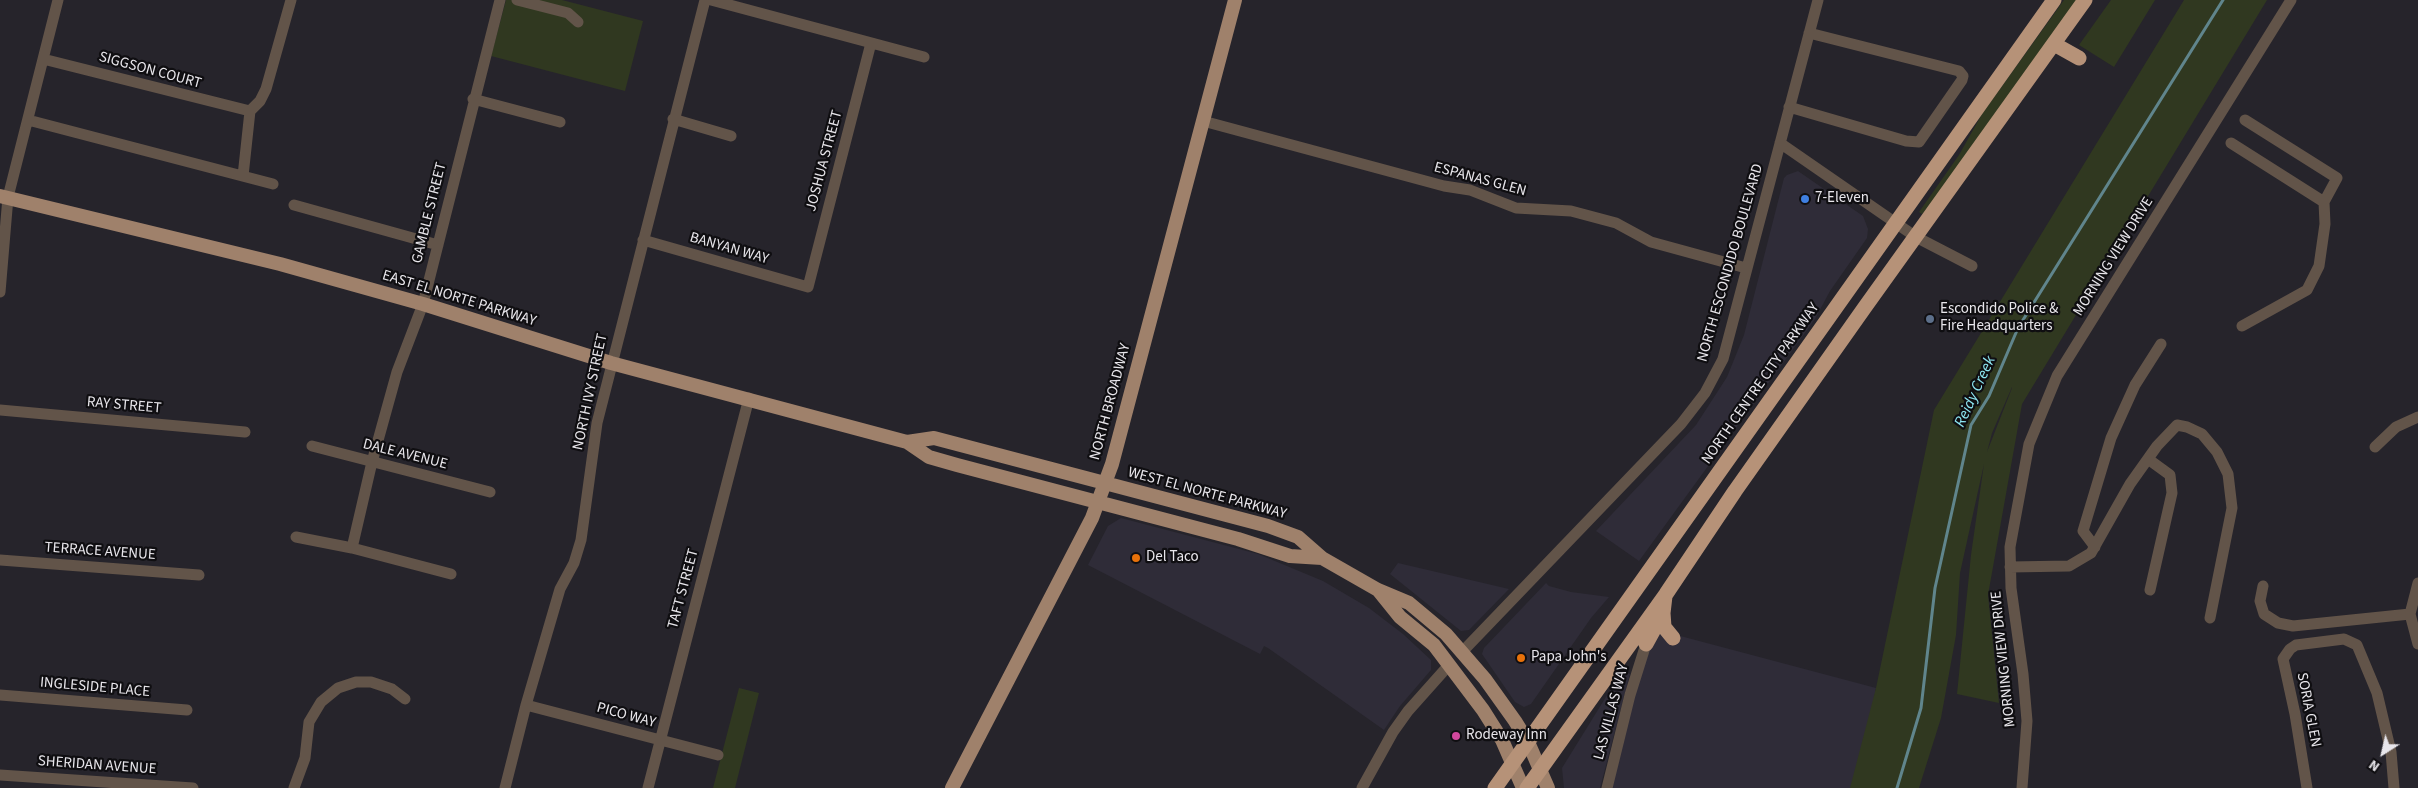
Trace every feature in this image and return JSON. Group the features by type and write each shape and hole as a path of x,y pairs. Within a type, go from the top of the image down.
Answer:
{"highway":[{"name":"NORTH CENTRE CITY PARKWAY","path":"1495,788 2054,0"},
{"path":"1527,788 1666,594 1735,491 2085,0"},
{"path":"2054,44 2079,58"},
{"path":"1666,594 1663,613 1664,627 1673,638"},
{"path":"1646,644 1663,613"}],"main road":[{"name":"NORTH BROADWAY","path":"952,788 1092,518 1105,483 1234,0"},
{"name":"EAST EL NORTE PARKWAY","path":"4,197 280,264 423,304 611,363 749,398 908,442 929,457 1098,502"},
{"name":"EAST EL NORTE PARKWAY","path":"908,442 934,438 1105,483"},
{"name":"WEST EL NORTE PARKWAY","path":"1105,483 1268,526 1298,537 1322,558 1378,590 1409,603 1463,652 1500,698 1528,742 1548,788"},
{"name":"WEST EL NORTE PARKWAY","path":"1098,502 1238,539 1290,556 1322,558"},
{"name":"WEST EL NORTE PARKWAY","path":"1378,590 1400,617 1434,646 1486,713 1513,762 1523,788"}],"street":[{"path":"0,292 4,197 28,120 58,0"},
{"path":"243,176 250,112 260,101 266,89 291,0"},
{"name":"GAMBLE STREET","path":"352,548 372,462 398,372 423,304 473,100 500,0"},
{"path":"517,0 568,13 578,22"},
{"name":"NORTH IVY STREET","path":"506,788 526,705 560,590 574,563 581,540 597,423 673,119 705,0"},
{"path":"711,0 924,57"},
{"name":"NORTH ESCONDIDO BOULEVARD","path":"1463,652 1681,424 1705,393 1723,359 1818,0"},
{"name":"MORNING VIEW DRIVE","path":"2022,788 2027,721 2010,566 2010,547 2029,444 2057,376 2291,0"},
{"path":"1789,107 1906,141 1919,142 1962,80 1963,76 1959,71 1809,33"},
{"name":"JOSHUA STREET","path":"808,286 871,43"},
{"name":"SIGGSON COURT","path":"43,59 250,112"},
{"path":"473,100 560,122"},
{"path":"673,119 731,136"},
{"path":"28,120 273,184"},
{"path":"2242,326 2307,290 2319,266 2325,224 2324,202 2337,178 2245,120"},
{"name":"ESPANAS GLEN","path":"1203,121 1444,186 1470,190 1516,208 1572,212 1616,223 1650,242 1746,268"},
{"path":"1780,143 1916,237 1972,266"},
{"path":"2231,143 2324,202"},
{"path":"294,205 438,245"},
{"name":"BANYAN WAY","path":"643,240 808,286"},
{"path":"2095,547 2083,531 2111,438 2135,385 2161,344"},
{"name":"TAFT STREET","path":"648,788 749,398"},
{"name":"RAY STREET","path":"0,410 245,432"},
{"path":"2375,447 2396,427 2418,417"},
{"path":"2010,566 2069,566 2092,553 2130,484 2157,446 2177,425 2202,434 2217,452 2228,474 2232,508 2210,618"},
{"name":"DALE AVENUE","path":"312,446 490,492"},
{"path":"2148,459 2170,475 2172,493 2150,590"},
{"path":"296,537 352,548 451,574"},
{"name":"TERRACE AVENUE","path":"0,560 198,575"},
{"path":"2418,583 2410,614 2418,644"},
{"path":"2263,586 2260,601 2264,614 2278,624 2293,626 2410,614"},
{"name":"SORIA GLEN","path":"2307,788 2295,714 2283,659 2296,645 2344,639 2357,645 2376,693 2391,752 2394,788"},
{"name":"LAS VILLAS WAY","path":"1607,788 1630,695 1646,644"},
{"path":"1362,788 1393,732 1449,665"},
{"path":"294,788 305,758 309,722 321,702 338,688 356,682 370,682 392,689 405,699"},
{"name":"INGLESIDE PLACE","path":"0,695 187,710"},
{"name":"PICO WAY","path":"526,705 718,755"},
{"name":"SHERIDAN AVENUE","path":"0,775 193,788"}],"shaded area":[{"path":"1798,171 1863,216 1868,229 1867,238 1830,291 1815,319 1639,561 1596,531 1696,425 1727,377 1744,335 1784,178"},
{"path":"1121,518 1258,554 1323,581 1369,608 1403,634 1431,660 1431,670 1400,706 1384,730 1268,648 1264,646 1260,654 1088,565 1108,526"},
{"path":"1398,563 1509,589 1469,630 1461,631 1390,574"},
{"path":"1546,583 1549,586 1571,592 1609,597 1591,618 1531,704 1524,707 1515,702 1482,654 1484,648"},
{"path":"1654,629 1876,688 1865,751 1854,788 1607,788"},
{"path":"1622,671 1630,674 1600,788 1564,788 1562,768"}],"green space":[{"path":"506,0 562,0 643,21 625,91 491,56"},
{"path":"2064,0 2077,0 1932,205 1922,214 1919,212 1959,155 1982,114"},
{"path":"2111,0 2155,0 2114,67 2079,45"},
{"path":"2184,0 2267,0 2022,404 1988,595 1999,703 1957,694 1971,555 1984,464 1960,573 1956,635 1941,718 1919,788 1850,788 1876,688 1934,410","holes":["2012,387 1987,452 1992,433"]},
{"path":"739,688 759,693 735,788 713,788"}],"waterway":[{"name":"Reidy Creek","path":"1897,788 1921,708 1935,588 1971,425 1989,396 2018,328 2223,0"}],"place":[{"name":"7-Eleven","path":"1805,199"},
{"name":"Escondido Police & Fire Headquarters","path":"1930,319"},
{"name":"Del Taco","path":"1136,558"},
{"name":"Papa John's","path":"1521,658"},
{"name":"Rodeway Inn","path":"1456,736"}]}
